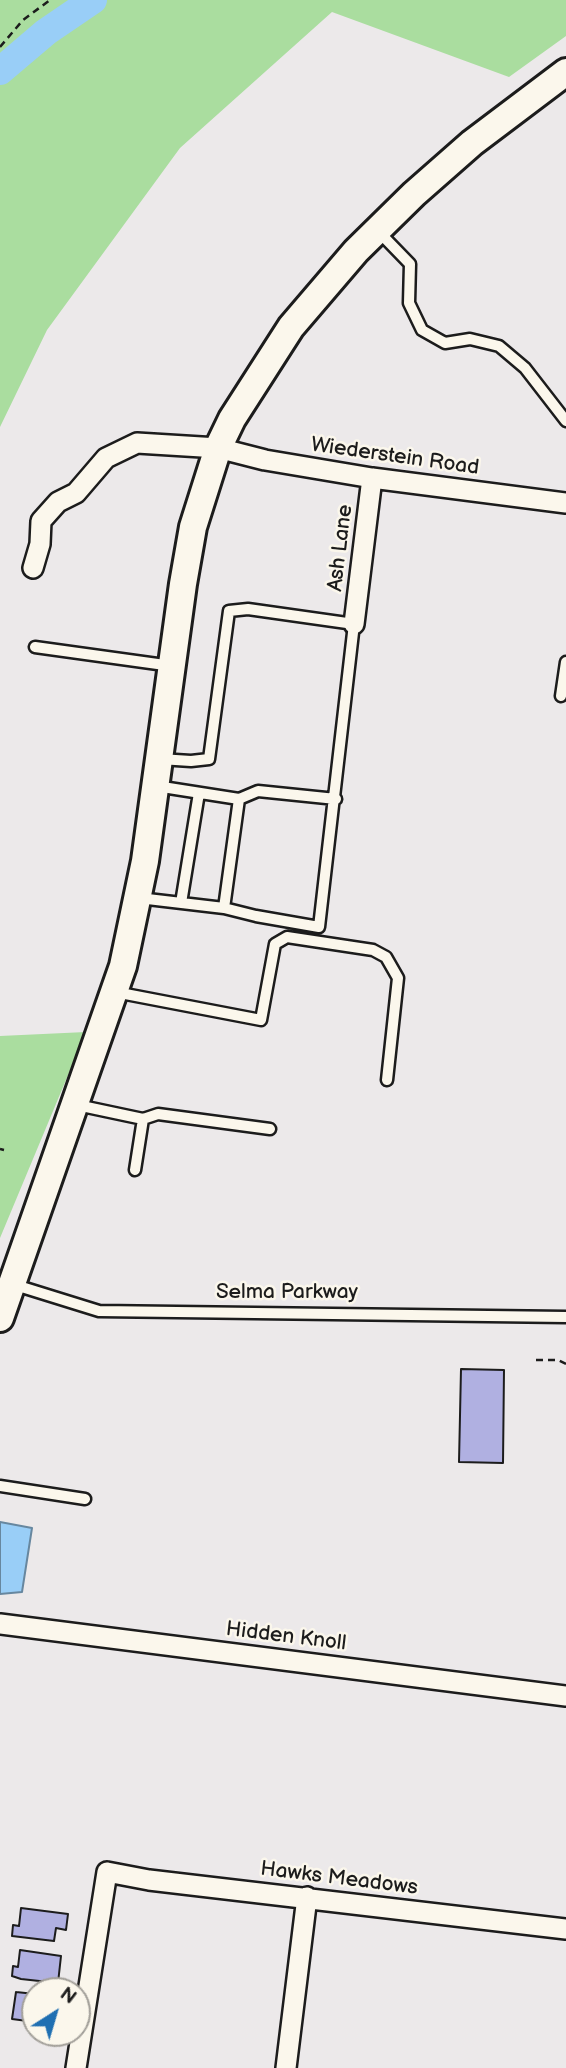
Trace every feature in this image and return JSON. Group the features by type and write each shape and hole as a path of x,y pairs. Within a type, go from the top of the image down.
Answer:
{"main road":[{"path":"0,1318 114,992 139,898 193,527 218,448 232,419 291,327 377,230 472,143 566,72"}],"street":[{"name":"Wiederstein Road","path":"33,568 40,544 41,521 58,502 76,492 106,458 137,443 218,448 265,460 372,478 566,503"},
{"name":"Ash Lane","path":"354,624 372,478"},
{"name":"Hidden Knoll","path":"0,1624 566,1696"},
{"name":"Hawks Meadows","path":"76,2068 107,1872 149,1880 566,1929"},
{"path":"286,2068 307,1897"}],"lane":[{"path":"377,230 410,264 409,303 422,330 445,343 470,339 499,346 525,368 566,421"},
{"path":"139,898 224,908 320,927 354,624 248,608 229,611 209,759 159,759"},
{"path":"35,647 172,666"},
{"path":"561,696 566,662"},
{"path":"156,786 239,799 258,791 336,799"},
{"path":"181,903 200,793"},
{"path":"224,908 239,799"},
{"path":"114,992 261,1020 275,944 286,937 373,950 386,957 398,978 387,1080"},
{"path":"76,1105 143,1119 158,1114 270,1129"},
{"path":"135,1170 143,1119"},
{"name":"Selma Parkway","path":"12,1284 99,1311 566,1317"},
{"path":"0,1486 85,1499"}],"path":[{"path":"0,47 23,20 50,0"},
{"path":"536,1360 558,1360 566,1364"}],"green space":[{"path":"0,0 566,0 566,36 509,77 332,12 180,148 47,330 0,427"},
{"path":"86,1032 0,1238 0,1036"}],"water":[{"path":"0,1522 32,1528 22,1592 0,1594"}],"building":[{"path":"461,1369 504,1370 503,1463 459,1462"},
{"path":"21,1908 68,1914 66,1930 56,1928 54,1941 12,1936 13,1925 19,1926"},
{"path":"20,1950 61,1956 59,1977 21,1979 12,1976 13,1966 18,1967"},
{"path":"16,1992 21,1993 21,2020 12,2019"}],"waterway":[{"path":"0,71 46,32 93,0"}]}
